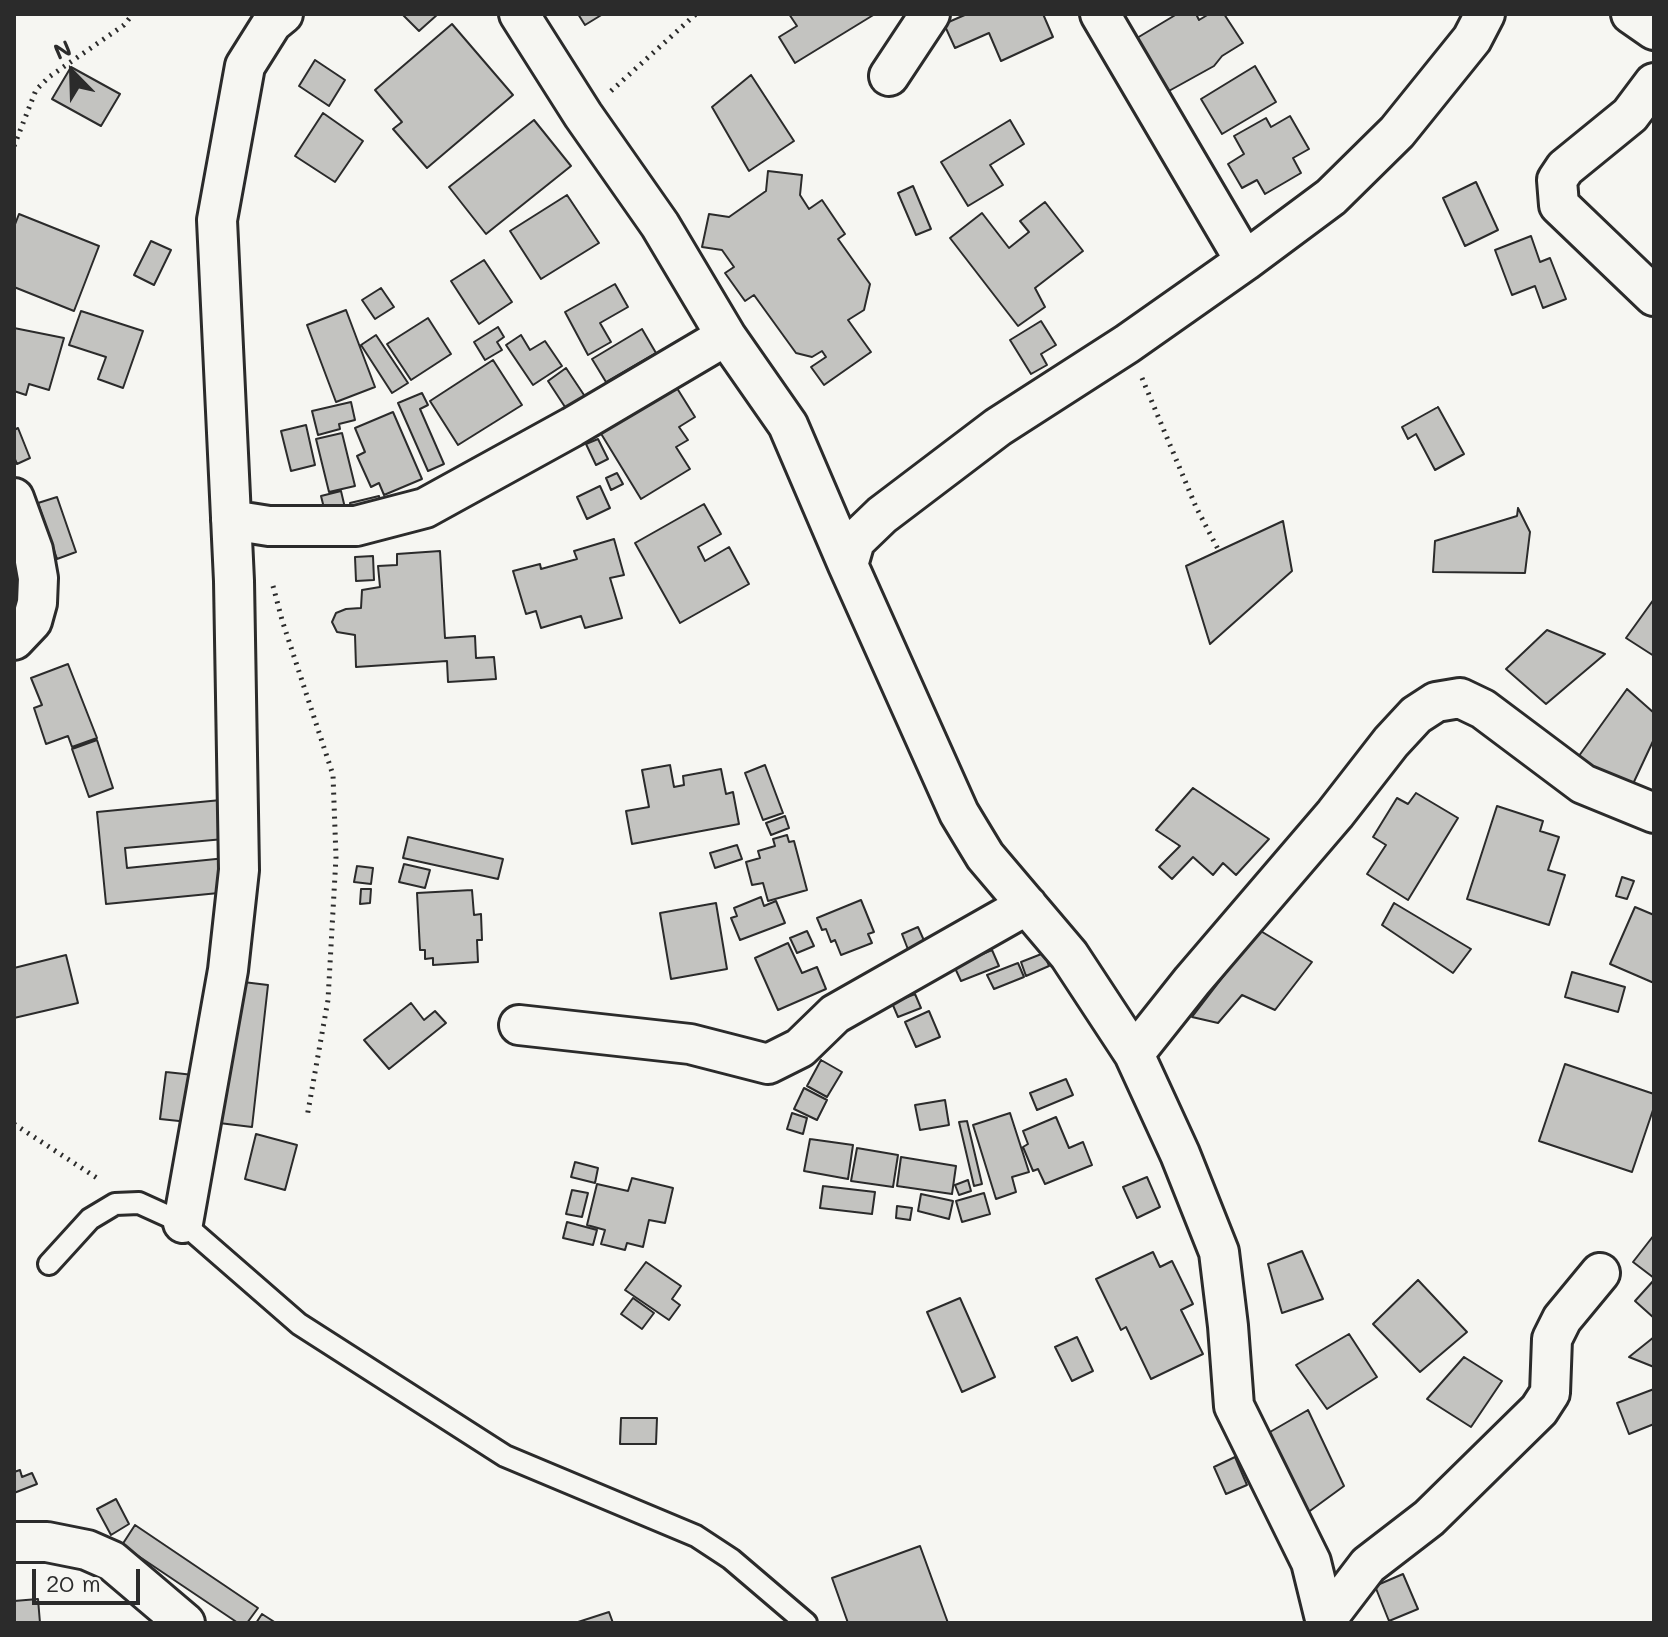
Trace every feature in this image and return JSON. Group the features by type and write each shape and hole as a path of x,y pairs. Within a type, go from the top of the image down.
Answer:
{"street":[{"path":"183,1223 228,970 239,870 231,520 217,220 245,66 272,23 283,14"},
{"path":"519,14 583,115 660,225 726,336 788,425 959,813 985,856 1069,955 1134,1054 1180,1154 1219,1252 1234,1406 1311,1562 1326,1622"},
{"path":"889,76 930,14"},
{"path":"1100,14 1245,261"},
{"path":"848,565 855,541 882,515 998,427 1127,344 1331,197 1397,132 1472,39 1485,14"},
{"path":"1631,14 1654,30"},
{"path":"1654,83 1630,115 1565,168 1557,180 1559,205 1654,296"},
{"path":"231,520 269,526 356,526 425,508 572,427 726,336"},
{"path":"14,498 33,550 38,578 37,603 32,621 14,640"},
{"path":"1134,1054 1192,981 1335,814 1391,742 1416,715 1436,702 1460,698 1483,709 1583,784 1654,813"},
{"path":"519,1025 690,1044 768,1064 800,1048 835,1014 1027,905"},
{"path":"1326,1622 1368,1565 1429,1518 1539,1410 1550,1393 1552,1339 1562,1319 1600,1273"},
{"path":"14,1542 60,1544 87,1550 112,1561 185,1623"}],"lane":[{"path":"49,1264 90,1219 115,1204 139,1203 183,1223 299,1324 505,1456 696,1536 731,1559 806,1623"}],"path":[{"path":"14,146 36,90 49,77 124,25 133,14"},
{"path":"583,115 696,14"},
{"path":"1127,344 1196,507 1219,551"},
{"path":"271,579 333,775 336,857 328,1000 307,1117"},
{"path":"14,1124 139,1203"}],"building":[{"path":"402,14 438,14 419,31"},
{"path":"578,14 603,14 585,25"},
{"path":"789,14 875,14 795,63 779,37 797,26"},
{"path":"967,14 1043,14 1053,37 1001,61 989,33 955,48 944,24"},
{"path":"1177,14 1196,14 1199,20 1209,14 1224,14 1243,43 1222,56 1214,66 1158,97 1132,41"},
{"path":"452,24 513,95 427,168 393,129 402,122 375,90"},
{"path":"315,60 345,80 329,106 299,86"},
{"path":"1255,66 1276,102 1222,134 1201,99"},
{"path":"71,67 120,94 101,126 52,99"},
{"path":"751,75 794,141 749,171 712,107"},
{"path":"323,113 363,141 335,182 295,156"},
{"path":"1290,116 1309,149 1293,158 1301,173 1265,194 1257,180 1242,188 1228,164 1244,154 1234,136 1266,118 1271,127"},
{"path":"534,120 571,166 486,234 449,187"},
{"path":"1010,120 1024,144 990,165 1003,185 968,206 941,162"},
{"path":"768,171 802,175 800,195 809,209 822,200 845,234 838,239 870,284 864,310 848,320 871,352 824,385 811,367 826,357 822,351 812,357 796,353 754,295 745,301 725,273 734,267 722,250 702,247 709,214 729,217 766,191"},
{"path":"1476,182 1498,230 1465,246 1443,198"},
{"path":"913,186 931,229 916,235 898,193"},
{"path":"567,195 599,243 541,279 510,231"},
{"path":"1045,202 1083,251 1035,288 1045,307 1018,326 950,238 982,213 1009,248 1029,232 1020,221"},
{"path":"19,214 99,246 74,311 14,287 14,227"},
{"path":"1531,236 1540,262 1550,258 1566,299 1543,308 1535,286 1512,295 1495,250"},
{"path":"151,241 171,250 154,285 134,275"},
{"path":"484,260 512,302 479,324 451,281"},
{"path":"615,284 628,307 600,323 611,342 588,355 565,312"},
{"path":"381,288 394,307 375,319 362,300"},
{"path":"346,310 375,387 336,402 307,325"},
{"path":"81,311 143,331 123,388 98,379 106,357 69,345"},
{"path":"428,318 451,354 411,380 387,344"},
{"path":"1041,321 1056,345 1041,354 1047,365 1031,374 1010,340"},
{"path":"498,327 504,337 497,342 502,350 485,360 474,342"},
{"path":"14,328 64,338 49,390 29,384 26,395 14,391"},
{"path":"642,329 656,353 606,382 592,359"},
{"path":"376,335 408,383 392,393 361,345"},
{"path":"521,335 530,350 545,341 562,366 533,385 506,345"},
{"path":"493,360 522,405 458,445 430,401"},
{"path":"566,368 586,398 567,410 548,381"},
{"path":"675,385 695,417 679,427 688,440 676,447 690,469 641,499 600,432"},
{"path":"422,393 428,405 420,409 444,464 428,471 398,403"},
{"path":"351,402 355,420 339,424 340,429 318,435 312,411"},
{"path":"1438,407 1464,454 1435,470 1416,434 1408,439 1402,427"},
{"path":"393,412 422,479 384,495 379,483 371,487 357,456 365,452 355,428"},
{"path":"306,425 315,465 291,471 281,431"},
{"path":"18,428 30,458 17,464 14,430"},
{"path":"342,433 355,486 329,492 316,439"},
{"path":"598,439 608,459 596,465 586,444"},
{"path":"617,473 623,484 611,490 606,478"},
{"path":"600,486 610,508 587,519 577,497"},
{"path":"341,491 345,508 325,512 321,496"},
{"path":"379,496 381,506 352,513 350,503"},
{"path":"57,497 76,552 57,559 38,503"},
{"path":"704,504 721,534 698,547 705,561 729,547 749,584 680,623 635,543"},
{"path":"1518,508 1530,532 1525,573 1433,572 1435,541 1517,516"},
{"path":"1283,521 1292,571 1210,644 1186,566"},
{"path":"614,539 624,575 610,578 622,618 585,628 581,616 541,628 536,611 526,614 513,571 540,564 541,569 577,559 574,551"},
{"path":"440,551 445,638 475,636 476,658 494,657 496,679 448,682 447,661 356,667 355,635 337,632 332,622 336,613 361,608 362,590 380,587 378,566 397,565 397,554"},
{"path":"373,556 374,580 356,581 355,557"},
{"path":"1654,599 1654,656 1626,638"},
{"path":"1547,630 1605,654 1546,704 1506,669"},
{"path":"68,664 97,738 72,747 68,736 46,744 34,708 42,705 31,678"},
{"path":"1627,689 1654,713 1654,739 1632,786 1576,760"},
{"path":"97,740 113,788 89,797 72,749"},
{"path":"670,765 674,787 684,785 683,776 721,769 726,794 733,792 739,824 632,844 626,811 649,807 642,770"},
{"path":"765,765 783,813 763,820 745,773"},
{"path":"1193,788 1269,839 1236,875 1223,863 1213,875 1193,857 1172,879 1159,867 1180,846 1156,830"},
{"path":"1416,793 1458,818 1408,900 1367,874 1386,845 1373,837 1397,798 1408,804"},
{"path":"221,800 224,839 125,848 127,868 226,858 229,892 106,904 97,812"},
{"path":"1497,806 1543,821 1540,831 1559,837 1548,870 1565,875 1549,925 1467,899"},
{"path":"785,816 789,828 771,835 766,823"},
{"path":"787,835 789,842 794,841 807,890 768,901 763,883 752,885 746,862 760,858 758,851 775,846 773,839"},
{"path":"408,837 503,859 498,879 403,858"},
{"path":"737,845 742,859 715,868 710,853"},
{"path":"404,864 430,870 425,888 399,882"},
{"path":"357,866 373,868 371,884 354,882"},
{"path":"1622,877 1634,881 1627,899 1616,896"},
{"path":"361,889 371,889 370,903 360,904"},
{"path":"472,890 474,915 481,914 482,940 477,940 478,962 433,965 433,958 425,959 425,950 420,950 417,893"},
{"path":"761,897 764,906 776,901 785,923 740,940 731,918 737,916 734,908"},
{"path":"861,900 874,932 868,934 872,943 841,955 835,940 831,942 817,918"},
{"path":"716,903 727,969 671,979 660,913"},
{"path":"1394,903 1471,949 1453,973 1382,925"},
{"path":"1635,907 1654,915 1654,983 1610,964"},
{"path":"918,927 926,945 909,952 902,934"},
{"path":"1259,930 1312,962 1275,1010 1242,995 1218,1023 1192,1017"},
{"path":"807,931 814,946 797,953 790,938"},
{"path":"788,943 802,973 817,967 826,989 778,1010 755,958"},
{"path":"992,950 999,966 961,981 954,966"},
{"path":"1044,953 1049,966 1026,976 1021,962"},
{"path":"66,955 78,1003 14,1018 14,968"},
{"path":"1018,963 1024,977 994,989 987,975"},
{"path":"1572,972 1625,987 1618,1012 1565,997"},
{"path":"235,981 268,985 252,1127 219,1123"},
{"path":"915,994 921,1008 898,1017 892,1003"},
{"path":"411,1003 424,1020 435,1011 446,1023 389,1069 364,1040"},
{"path":"929,1011 940,1037 916,1047 905,1022"},
{"path":"821,1060 842,1072 827,1097 807,1086"},
{"path":"1565,1064 1654,1094 1654,1107 1632,1172 1539,1141"},
{"path":"166,1072 203,1076 198,1123 160,1119"},
{"path":"1066,1079 1073,1095 1037,1110 1030,1093"},
{"path":"804,1088 827,1100 817,1120 794,1109"},
{"path":"945,1100 949,1125 920,1130 915,1105"},
{"path":"792,1113 807,1118 803,1134 787,1129"},
{"path":"1010,1113 1029,1172 1012,1177 1016,1192 996,1199 973,1125"},
{"path":"1056,1117 1069,1148 1083,1142 1092,1165 1045,1184 1038,1169 1033,1171 1023,1147 1028,1144 1023,1131"},
{"path":"967,1121 982,1184 974,1186 959,1122"},
{"path":"256,1134 297,1145 285,1190 245,1179"},
{"path":"810,1139 853,1145 848,1179 804,1171"},
{"path":"857,1148 898,1155 893,1187 851,1181"},
{"path":"901,1157 956,1166 952,1194 897,1186"},
{"path":"575,1162 598,1168 595,1183 571,1177"},
{"path":"1147,1177 1160,1207 1137,1218 1123,1187"},
{"path":"632,1178 673,1188 665,1223 649,1220 643,1247 627,1243 625,1250 601,1244 605,1230 587,1225 597,1184 628,1191"},
{"path":"968,1180 971,1191 959,1195 955,1185"},
{"path":"823,1186 875,1192 872,1214 820,1208"},
{"path":"572,1190 588,1193 582,1217 566,1214"},
{"path":"984,1193 990,1214 962,1222 956,1201"},
{"path":"921,1194 953,1201 949,1219 918,1211"},
{"path":"897,1206 912,1208 910,1220 896,1218"},
{"path":"567,1222 597,1230 593,1245 563,1238"},
{"path":"1654,1235 1654,1278 1633,1262"},
{"path":"1302,1251 1323,1299 1282,1313 1268,1264"},
{"path":"1153,1252 1160,1267 1172,1261 1193,1304 1181,1310 1203,1354 1151,1379 1126,1327 1121,1330 1096,1279"},
{"path":"646,1262 681,1286 672,1299 680,1305 669,1320 625,1290"},
{"path":"1418,1280 1467,1332 1420,1372 1373,1324"},
{"path":"1654,1280 1654,1318 1635,1301"},
{"path":"633,1298 654,1313 642,1329 621,1314"},
{"path":"960,1298 995,1377 962,1392 927,1312"},
{"path":"1349,1334 1377,1377 1327,1409 1296,1365"},
{"path":"1077,1337 1093,1371 1072,1381 1055,1347"},
{"path":"1654,1337 1654,1367 1629,1357"},
{"path":"1464,1357 1502,1381 1471,1427 1427,1399"},
{"path":"1654,1389 1654,1424 1629,1434 1617,1403"},
{"path":"1308,1410 1344,1486 1303,1516 1270,1432"},
{"path":"621,1418 657,1418 656,1444 620,1444"},
{"path":"1235,1457 1247,1485 1226,1494 1214,1467"},
{"path":"20,1470 22,1477 32,1473 37,1484 14,1493 14,1472"},
{"path":"116,1499 129,1524 111,1535 97,1509"},
{"path":"135,1525 258,1608 247,1623 238,1623 122,1545"},
{"path":"920,1546 948,1623 848,1623 832,1578"},
{"path":"1403,1574 1418,1609 1389,1621 1375,1586"},
{"path":"38,1599 40,1623 14,1623 14,1601"},
{"path":"609,1612 613,1623 575,1623"},
{"path":"262,1614 276,1623 256,1623"}]}
